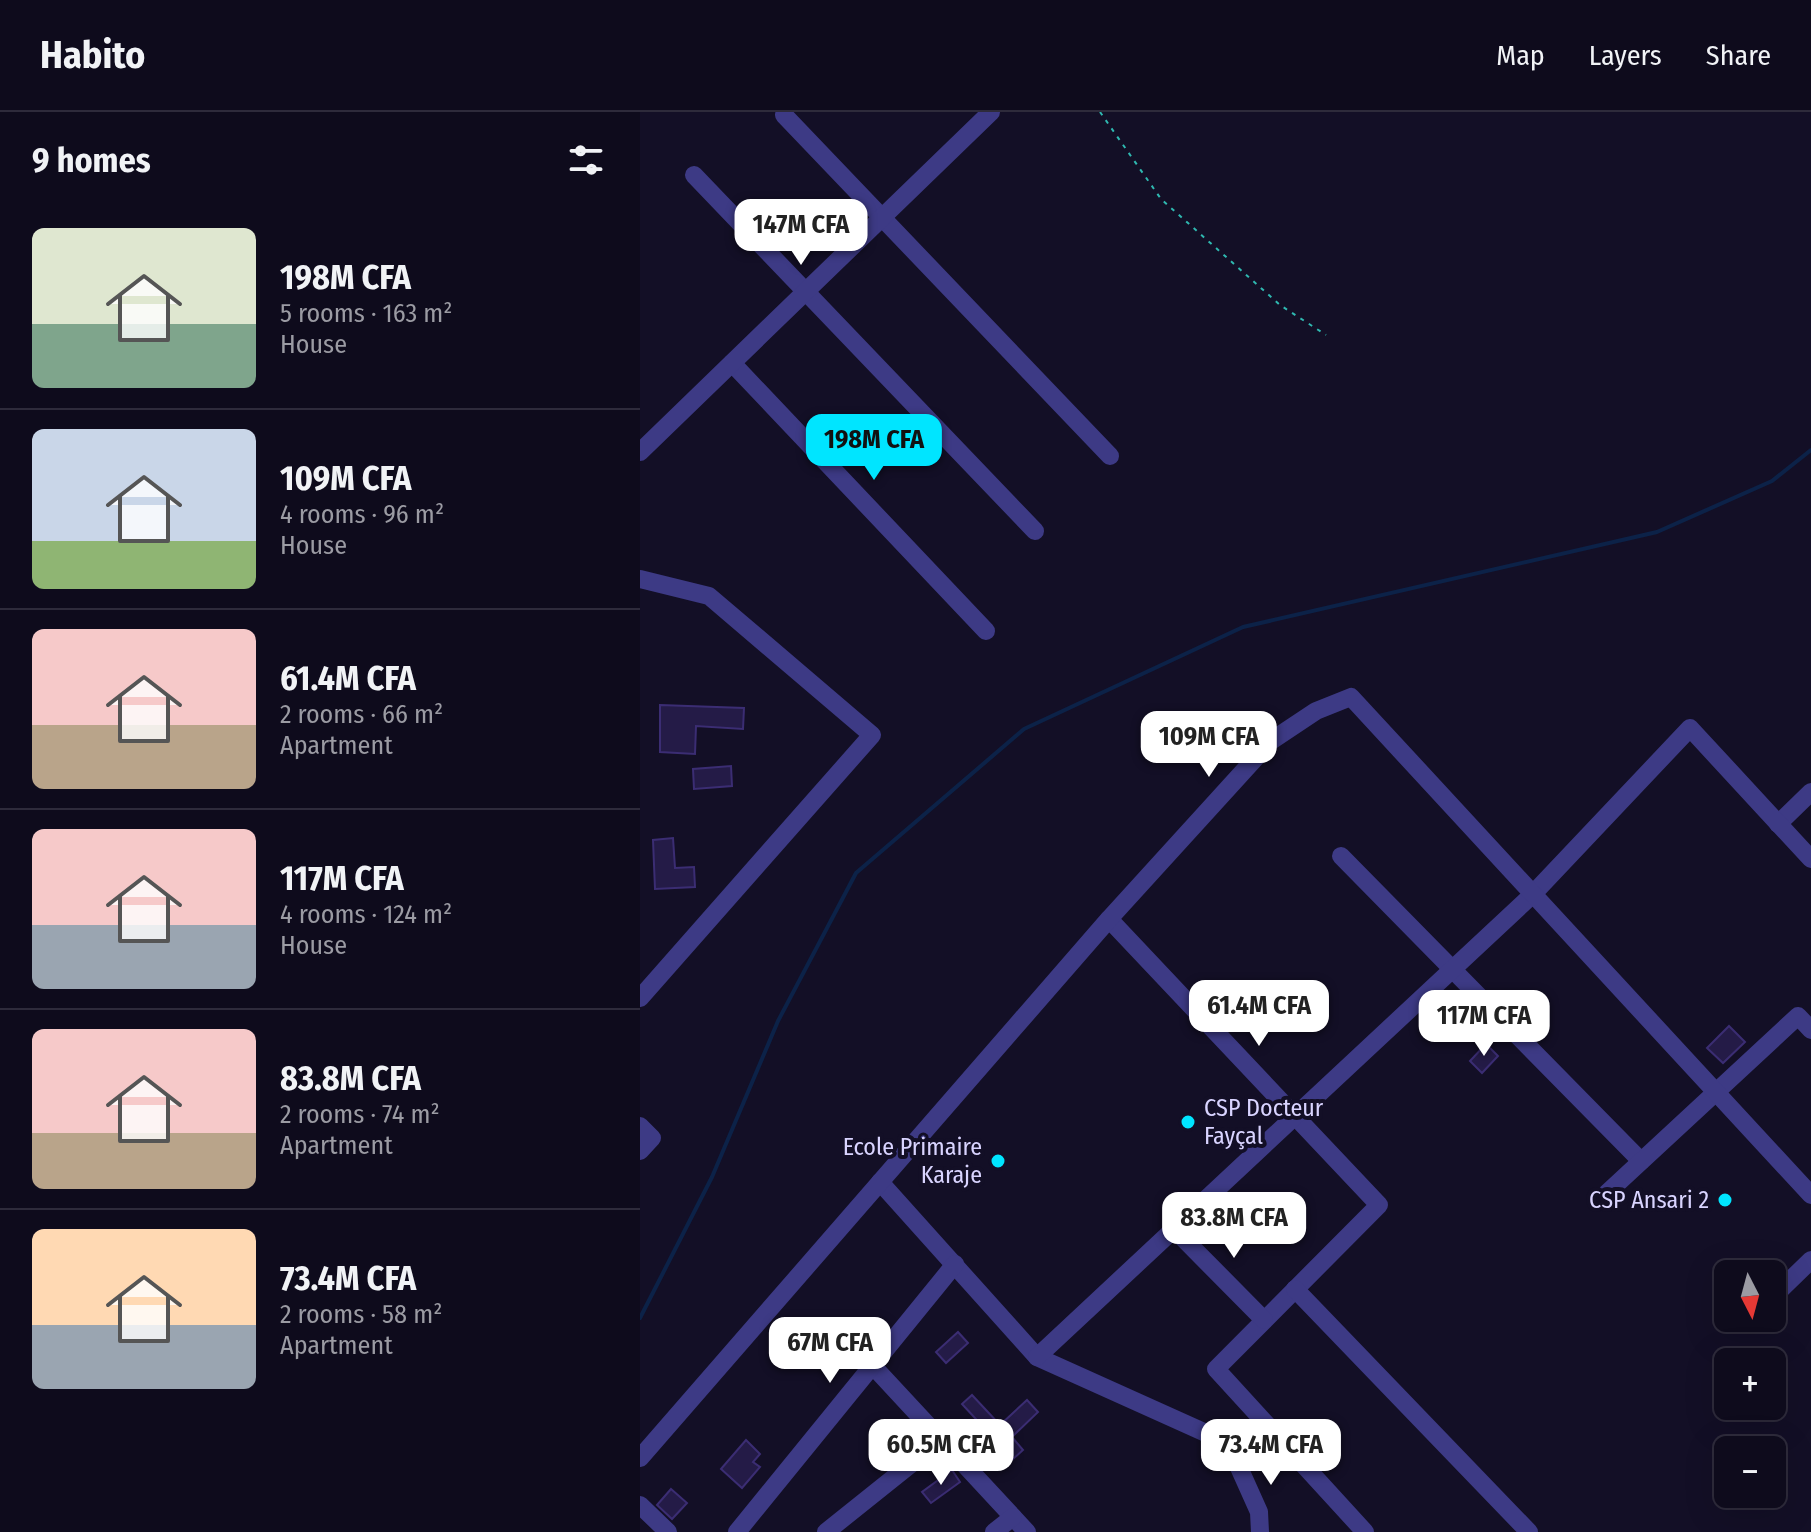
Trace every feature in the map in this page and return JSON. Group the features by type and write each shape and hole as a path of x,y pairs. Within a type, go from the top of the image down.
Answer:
{"street":[{"path":"640,452 991,112"},
{"path":"784,115 1110,456"},
{"path":"694,175 1035,531"},
{"path":"732,363 986,631"},
{"path":"640,579 709,596 872,735 640,998"},
{"path":"640,1458 1109,919 1271,741 1316,711 1351,697 1811,1195"},
{"path":"1037,1357 1532,895 1690,728 1811,859"},
{"path":"1778,824 1811,792"},
{"path":"1341,856 1451,972 1641,1161"},
{"path":"1109,919 1379,1205 1216,1369 1271,1433 1365,1532"},
{"path":"1607,1193 1798,1016 1811,1030"},
{"path":"640,1126 652,1138 640,1151"},
{"path":"880,1182 1037,1357 1217,1438 1233,1454 1259,1512 1260,1532"},
{"path":"1174,1229 1264,1320"},
{"path":"1786,1284 1811,1260"},
{"path":"737,1532 955,1264"},
{"path":"1295,1289 1529,1532"},
{"path":"873,1366 1027,1532"},
{"path":"1233,1454 1271,1433"},
{"path":"826,1532 941,1440"},
{"path":"640,1505 668,1532"},
{"path":"994,1532 1013,1517"}],"path":[{"path":"1100,112 1161,199 1280,305 1326,335"}],"building":[{"path":"660,705 744,708 743,729 696,726 695,754 660,752"},
{"path":"731,766 732,786 694,789 693,769"},
{"path":"673,838 675,868 694,867 695,887 655,889 653,840"},
{"path":"1729,1026 1745,1042 1723,1063 1707,1048"},
{"path":"1486,1044 1498,1056 1482,1073 1470,1061"},
{"path":"958,1332 968,1343 946,1363 936,1352"},
{"path":"972,1395 1000,1425 1027,1400 1038,1412 1012,1437 1023,1450 1013,1459 962,1404"},
{"path":"746,1440 760,1454 753,1462 760,1467 742,1488 721,1469"},
{"path":"952,1470 960,1482 931,1503 922,1492"},
{"path":"671,1489 687,1503 672,1519 657,1505"}],"waterway":[{"path":"640,1318 712,1177 778,1021 856,873 1024,729 1243,627 1657,532 1772,481 1811,450"}],"place":[{"name":"CSP Docteur Fayçal","path":"1188,1122"},
{"name":"Ecole Primaire Karaje","path":"998,1161"},
{"name":"CSP Ansari 2","path":"1725,1200"}]}
